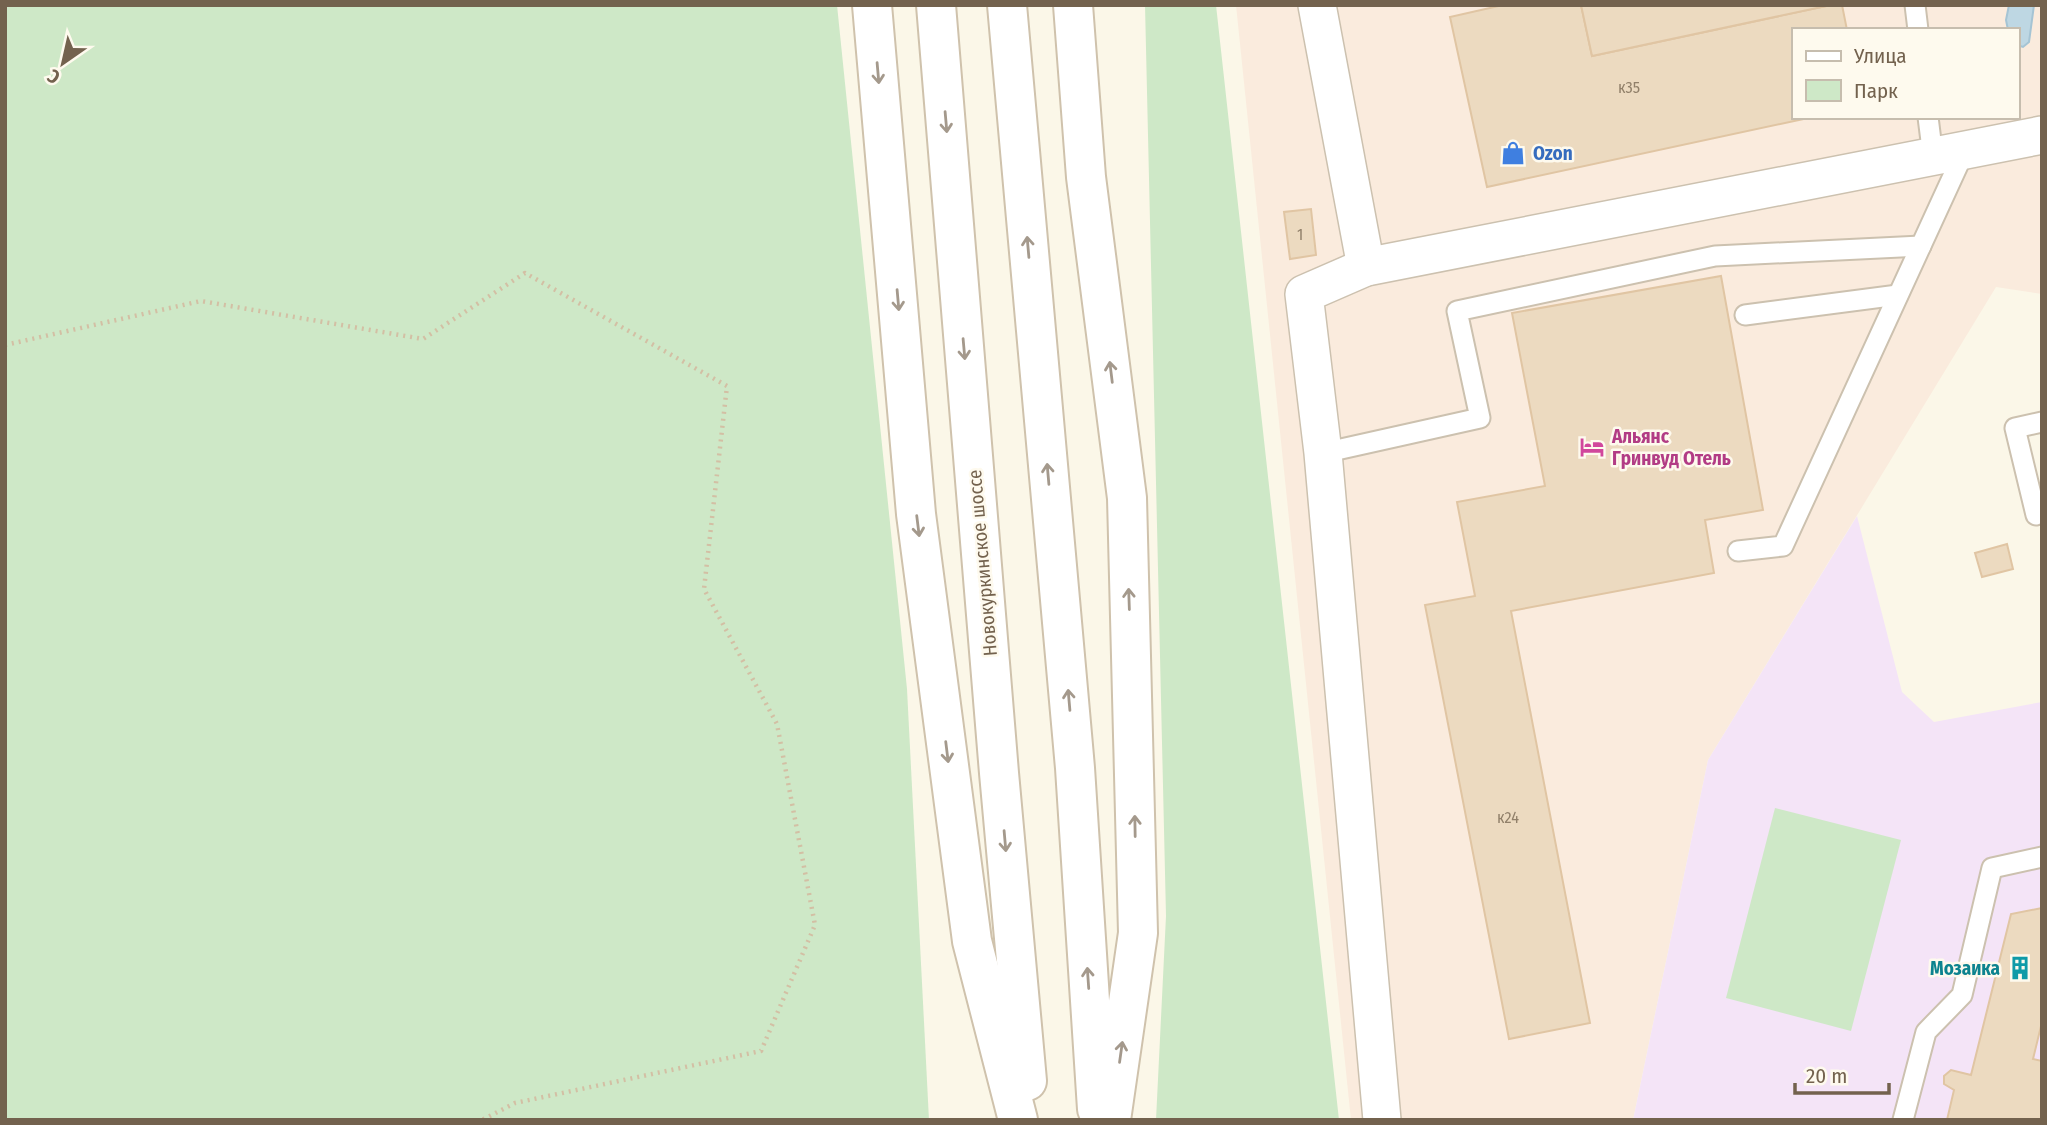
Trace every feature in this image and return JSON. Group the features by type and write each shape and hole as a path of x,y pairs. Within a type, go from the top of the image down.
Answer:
{"main road":[{"path":"872,5 916,514 972,941 1018,1120"},
{"name":"Новокуркинское шоссе","path":"936,5 999,773 1031,1120"},
{"path":"1007,5 1074,768 1097,1120"},
{"path":"1073,5 1086,177 1126,498 1138,933 1111,1120"}],"street":[{"path":"1317,5 1366,267"},
{"path":"1382,1120 1322,453 1304,295 1366,267 2042,135"}],"lane":[{"path":"1915,5 1918,28"},
{"path":"1738,551 1783,546 1921,246 1949,153 1929,119"},
{"path":"1322,453 1480,418 1457,311 1715,256 1921,246"},
{"path":"1745,315 1898,295"},
{"path":"2036,515 2015,428 2042,422"},
{"path":"1903,1120 1926,1032 1962,995 1992,868 2042,856"}],"path":[{"path":"5,345 201,301 423,340 525,273 727,386 704,589 777,724 815,925 761,1051 515,1103 482,1120"}],"shaded area":[{"path":"1236,5 2042,5 2042,294 1996,287 1708,760 1633,1120 1351,1120"},
{"path":"1857,516 1902,692 1934,722 2042,702 2042,1120 1633,1120 1708,760"}],"green space":[{"path":"5,5 837,5 907,689 929,1120 5,1120"},
{"path":"1145,5 1216,5 1339,1120 1156,1120 1166,916"},
{"path":"1775,808 1901,840 1851,1031 1726,998"}],"water":[{"path":"2009,5 2034,5 2029,42 2023,47 2019,46 2019,28 2008,28"}],"building":[{"path":"1503,5 1581,5 1592,56 1831,5 1842,5 1847,28 1792,28 1792,119 1804,119 1487,187 1450,17"},
{"path":"1581,5 1831,5 1592,56"},
{"path":"1311,209 1316,255 1290,259 1284,212"},
{"path":"1721,276 1763,510 1705,520 1714,573 1511,611 1590,1023 1509,1039 1425,605 1475,596 1457,502 1545,486 1512,313"},
{"path":"2007,544 2013,569 1982,577 1975,553"},
{"name":"Мозаика","path":"2042,908 2042,1022 2033,1059 2042,1061 2042,1120 1947,1120 1954,1090 1944,1084 1944,1076 1951,1070 1971,1075 2011,914"}],"place":[{"name":"Ozon","path":"1513,153"},
{"name":"Альянс Гринвуд Отель","path":"1592,447"},
{"name":"Мозаика","path":"2020,968"}]}
